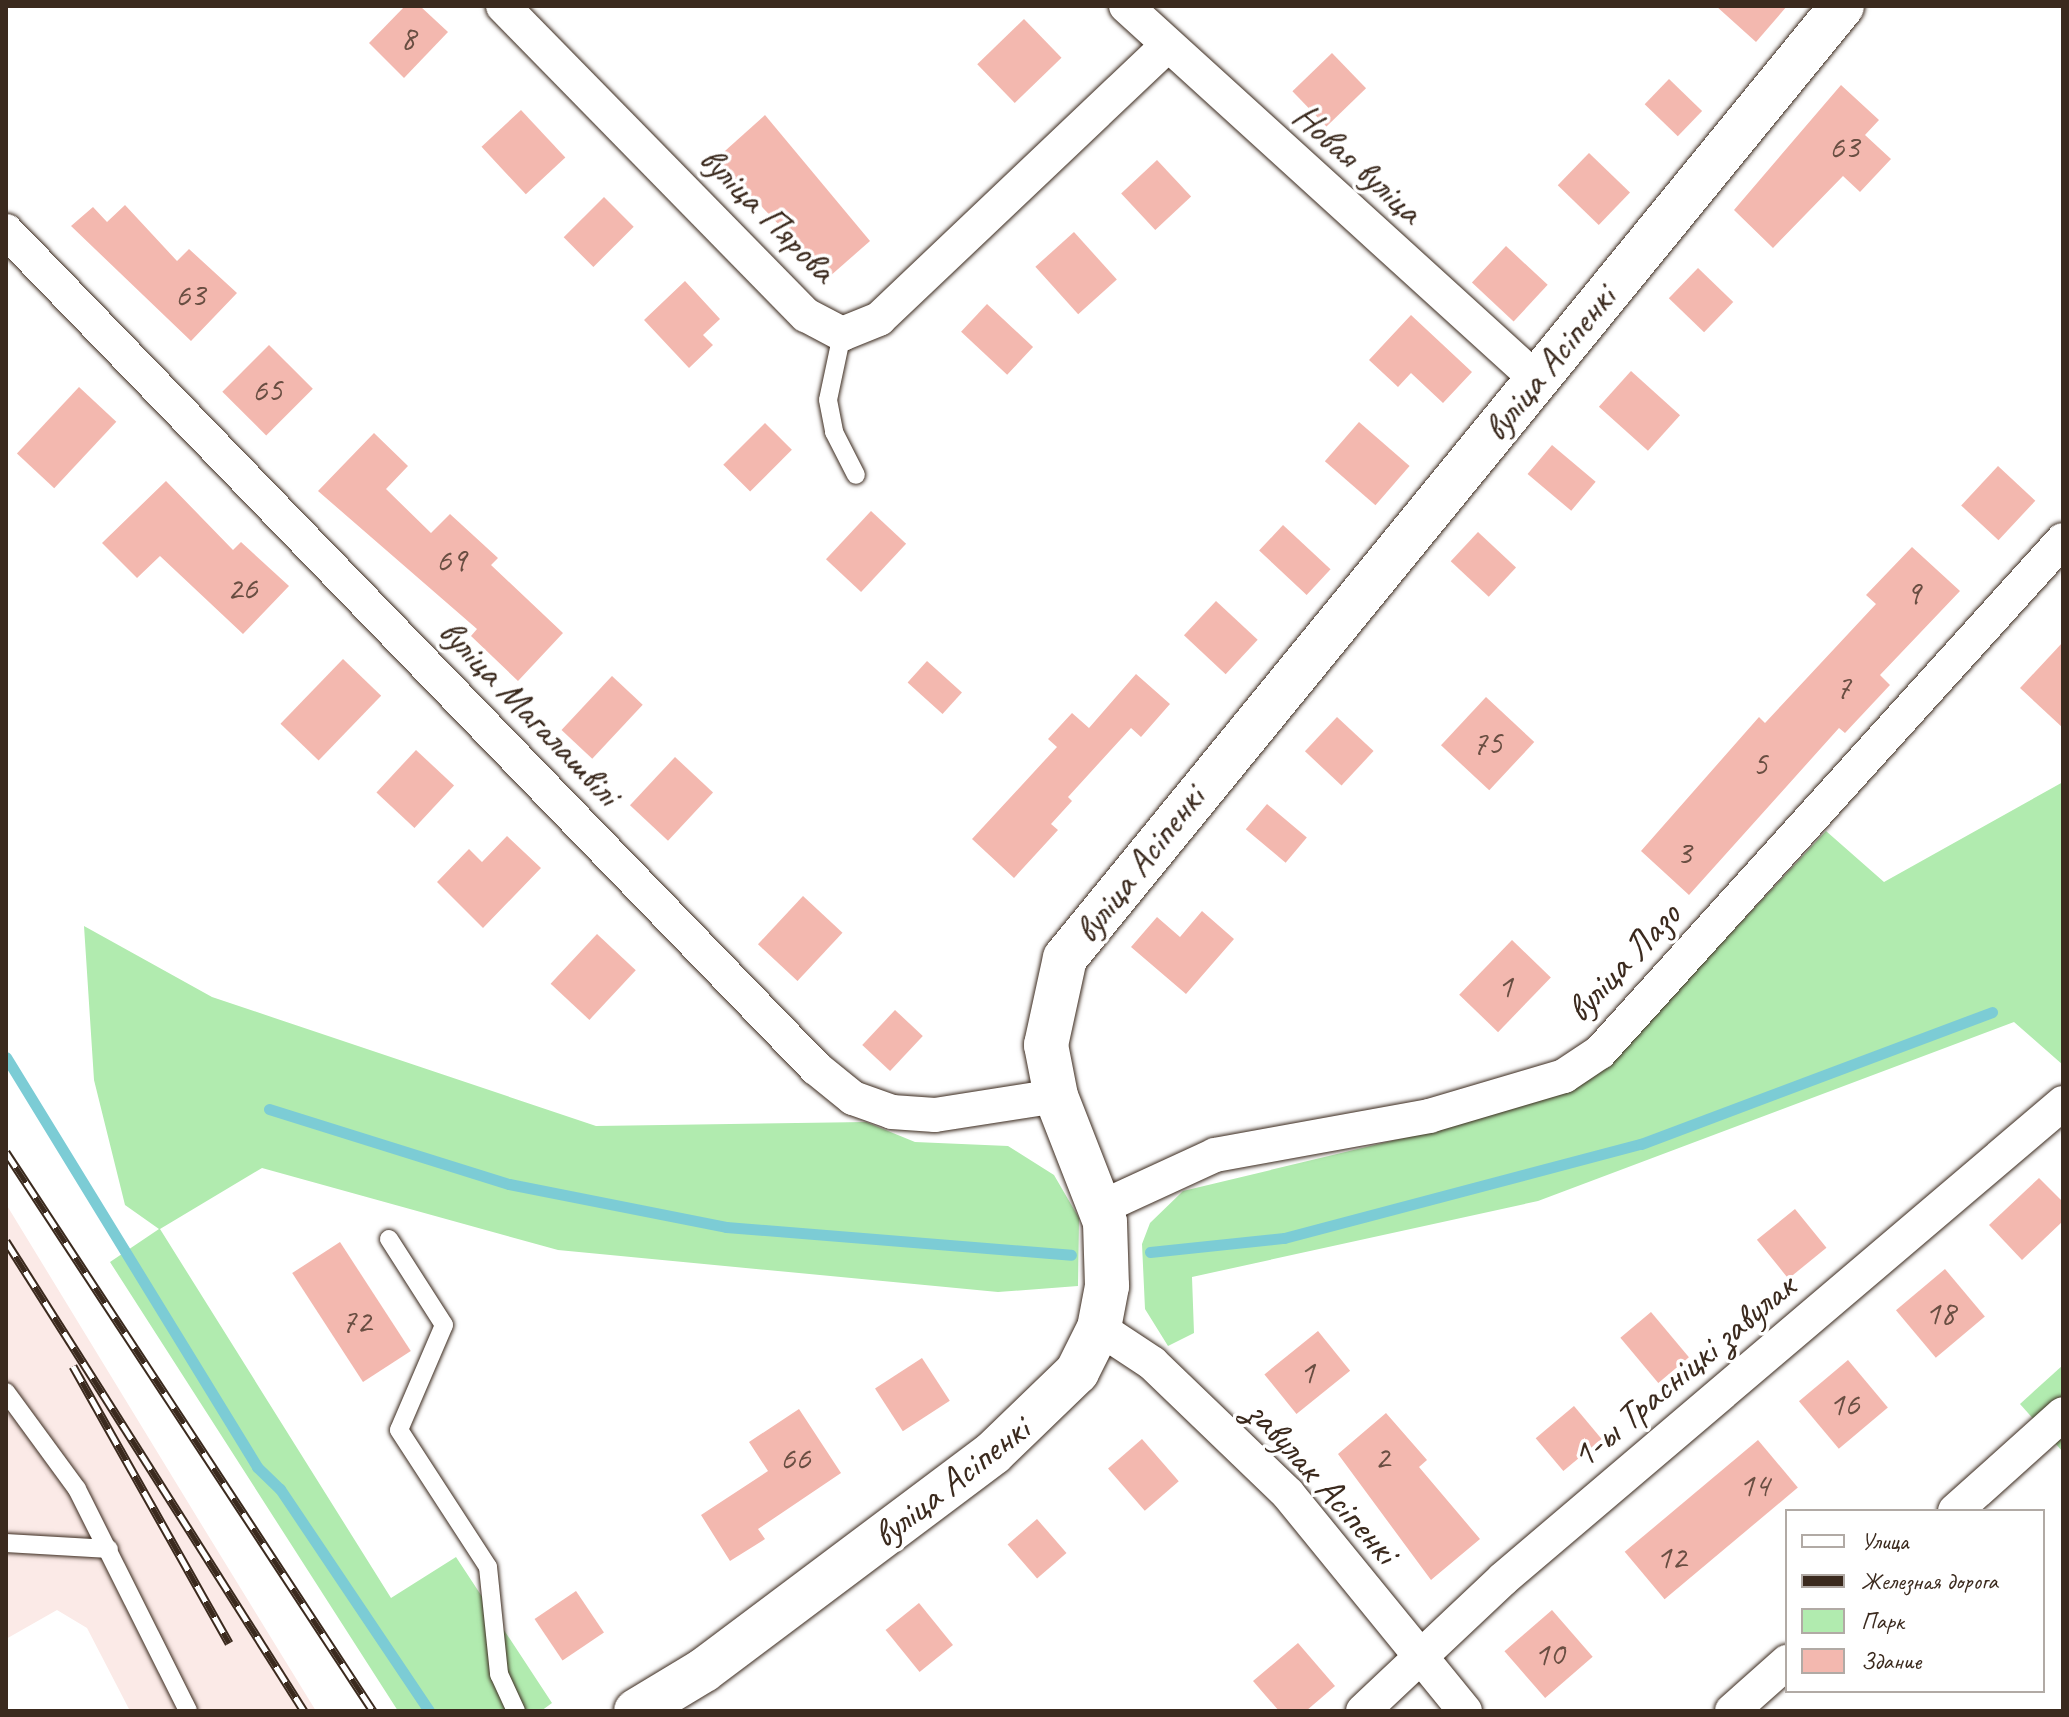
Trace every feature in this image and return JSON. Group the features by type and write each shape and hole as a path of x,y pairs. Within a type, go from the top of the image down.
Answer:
{"street":[{"name":"вуліца Пярова","path":"503,6 806,315 842,334 879,319 1166,47"},
{"name":"Новая вуліца","path":"1126,6 1166,47 1536,379"},
{"name":"вуліца Асіпенкі","path":"636,1711 704,1670 993,1453 1077,1372 1099,1328 1107,1286 1102,1207 1056,1096 1046,1045 1051,997 1087,923 1842,6"},
{"name":"вуліца Магалашвілі","path":"6,231 816,1068 853,1098 892,1112 935,1115 1056,1096"},
{"name":"вуліца Лазо","path":"1102,1207 1215,1155 1429,1116 1564,1076 1600,1052 2063,540"},
{"name":"1-ы Трасніцкі завулак","path":"1363,1711 1417,1657 2063,1103"},
{"name":"завулак Асіпенкі","path":"1099,1328 1152,1363 1288,1494 1417,1657 1465,1711"},
{"path":"1957,1509 2063,1414"},
{"path":"1732,1711 1785,1664"}],"lane":[{"path":"842,334 828,400 834,432 856,475"},
{"path":"389,1239 444,1325 399,1430 488,1567 499,1674 516,1711"},
{"path":"6,1392 77,1489 188,1711"},
{"path":"6,1543 109,1549"}],"shaded area":[{"path":"6,1204 316,1711 130,1711 87,1628 57,1610 6,1639"}],"green space":[{"path":"2063,782 2063,1065 2014,1022 1538,1201 1192,1277 1194,1333 1168,1346 1145,1309 1142,1244 1150,1223 1183,1191 1433,1131 1608,1065 1826,831 1884,882"},
{"path":"84,926 212,997 596,1126 866,1122 915,1142 1008,1146 1054,1175 1079,1218 1078,1286 998,1292 558,1250 262,1168 160,1229 391,1598 456,1557 552,1703 541,1711 398,1711 110,1262 159,1229 125,1205 94,1080"},
{"path":"2063,1365 2063,1452 2020,1404"}],"building":[{"path":"405,6 420,6 448,32 404,78 369,43"},
{"path":"1716,6 1787,6 1756,42"},
{"path":"1024,19 1062,58 1015,103 977,64"},
{"path":"1332,53 1366,88 1326,126 1292,91"},
{"path":"1669,79 1702,111 1678,136 1645,104"},
{"path":"1841,85 1879,120 1865,135 1891,159 1860,192 1843,176 1773,248 1734,210"},
{"path":"521,110 565,158 526,194 482,147"},
{"path":"765,115 870,241 829,277 716,159"},
{"path":"1589,153 1630,193 1599,225 1558,185"},
{"path":"1157,160 1191,197 1155,230 1121,193"},
{"path":"604,197 634,227 593,267 564,237"},
{"path":"125,205 177,261 189,249 237,293 191,341 71,226 93,207 107,222"},
{"path":"1074,232 1117,280 1078,314 1035,267"},
{"path":"1506,246 1548,285 1514,321 1472,283"},
{"path":"1698,268 1733,302 1704,332 1669,298"},
{"path":"685,281 720,319 703,335 713,345 689,368 644,320"},
{"path":"987,304 1033,347 1007,375 961,332"},
{"path":"1411,315 1472,372 1443,403 1411,373 1398,387 1369,360"},
{"path":"269,345 313,389 266,436 222,392"},
{"path":"1631,371 1680,415 1648,451 1599,407"},
{"path":"79,387 116,422 54,488 17,454"},
{"path":"1359,422 1410,466 1375,505 1325,461"},
{"path":"765,423 792,450 750,492 723,465"},
{"path":"374,433 408,466 386,489 431,533 450,514 498,558 491,565 563,633 518,681 471,636 477,629 318,491"},
{"path":"1552,445 1596,482 1571,511 1528,474"},
{"path":"1998,466 2035,501 1998,540 1961,505"},
{"path":"166,481 233,550 241,542 289,586 243,634 160,556 137,578 102,543"},
{"path":"871,511 906,544 861,592 826,559"},
{"path":"1283,525 1331,569 1307,595 1259,551"},
{"path":"1478,532 1516,567 1489,597 1451,561"},
{"path":"1912,547 1960,591 1880,675 1890,685 1845,733 1839,728 1689,895 1641,851 1759,717 1765,723 1876,604 1866,595"},
{"path":"1216,601 1258,640 1226,674 1184,635"},
{"path":"2063,642 2063,728 2020,688"},
{"path":"343,659 381,696 319,761 280,724"},
{"path":"927,661 962,692 943,714 908,683"},
{"path":"1136,674 1170,704 1141,737 1131,728 1068,797 1072,801 1051,824 1058,830 1014,878 972,839 1057,747 1048,739 1072,713 1089,728"},
{"path":"612,676 643,705 592,759 562,730"},
{"path":"1486,697 1534,742 1489,790 1441,745"},
{"path":"1337,717 1374,751 1342,785 1305,751"},
{"path":"416,750 454,785 414,828 376,792"},
{"path":"675,757 713,792 668,841 630,805"},
{"path":"1267,804 1307,837 1286,863 1246,829"},
{"path":"507,836 541,868 483,928 437,882 469,849 482,862"},
{"path":"803,896 842,933 797,981 758,944"},
{"path":"1202,911 1234,939 1186,994 1131,947 1157,917 1180,937"},
{"path":"597,934 636,970 589,1020 551,984"},
{"path":"1512,940 1551,978 1498,1032 1459,995"},
{"path":"895,1010 923,1036 890,1071 862,1045"},
{"path":"2039,1178 2063,1202 2063,1221 2022,1260 1989,1225"},
{"path":"1795,1209 1826,1248 1788,1279 1757,1240"},
{"path":"340,1242 411,1351 363,1382 292,1273"},
{"path":"1945,1269 1985,1316 1936,1358 1896,1310"},
{"path":"1651,1312 1689,1357 1658,1383 1620,1338"},
{"path":"1318,1331 1350,1371 1296,1414 1264,1374"},
{"path":"922,1358 950,1401 903,1431 875,1388"},
{"path":"1848,1360 1888,1407 1839,1449 1799,1401"},
{"path":"1574,1406 1602,1439 1563,1471 1536,1438"},
{"path":"799,1409 841,1473 758,1529 765,1539 730,1561 701,1515 768,1471 749,1442"},
{"path":"1386,1413 1427,1460 1419,1467 1480,1539 1431,1580 1338,1454"},
{"path":"1142,1439 1179,1481 1145,1511 1108,1469"},
{"path":"1758,1440 1798,1487 1665,1599 1625,1552"},
{"path":"1037,1519 1067,1553 1037,1579 1008,1545"},
{"path":"576,1591 604,1632 563,1660 535,1619"},
{"path":"919,1603 953,1645 920,1672 886,1630"},
{"path":"1552,1610 1593,1657 1545,1698 1504,1651"},
{"path":"1298,1643 1335,1686 1306,1711 1279,1711 1253,1681"}],"waterway":[{"path":"1150,1252 1284,1238 1641,1144 1992,1012"},
{"path":"6,1057 257,1467 280,1489 429,1711"},
{"path":"269,1109 509,1184 726,1227 1071,1255"}],"railway":[{"path":"6,1152 373,1711"},
{"path":"6,1241 304,1711"},
{"path":"73,1366 229,1643"}]}
